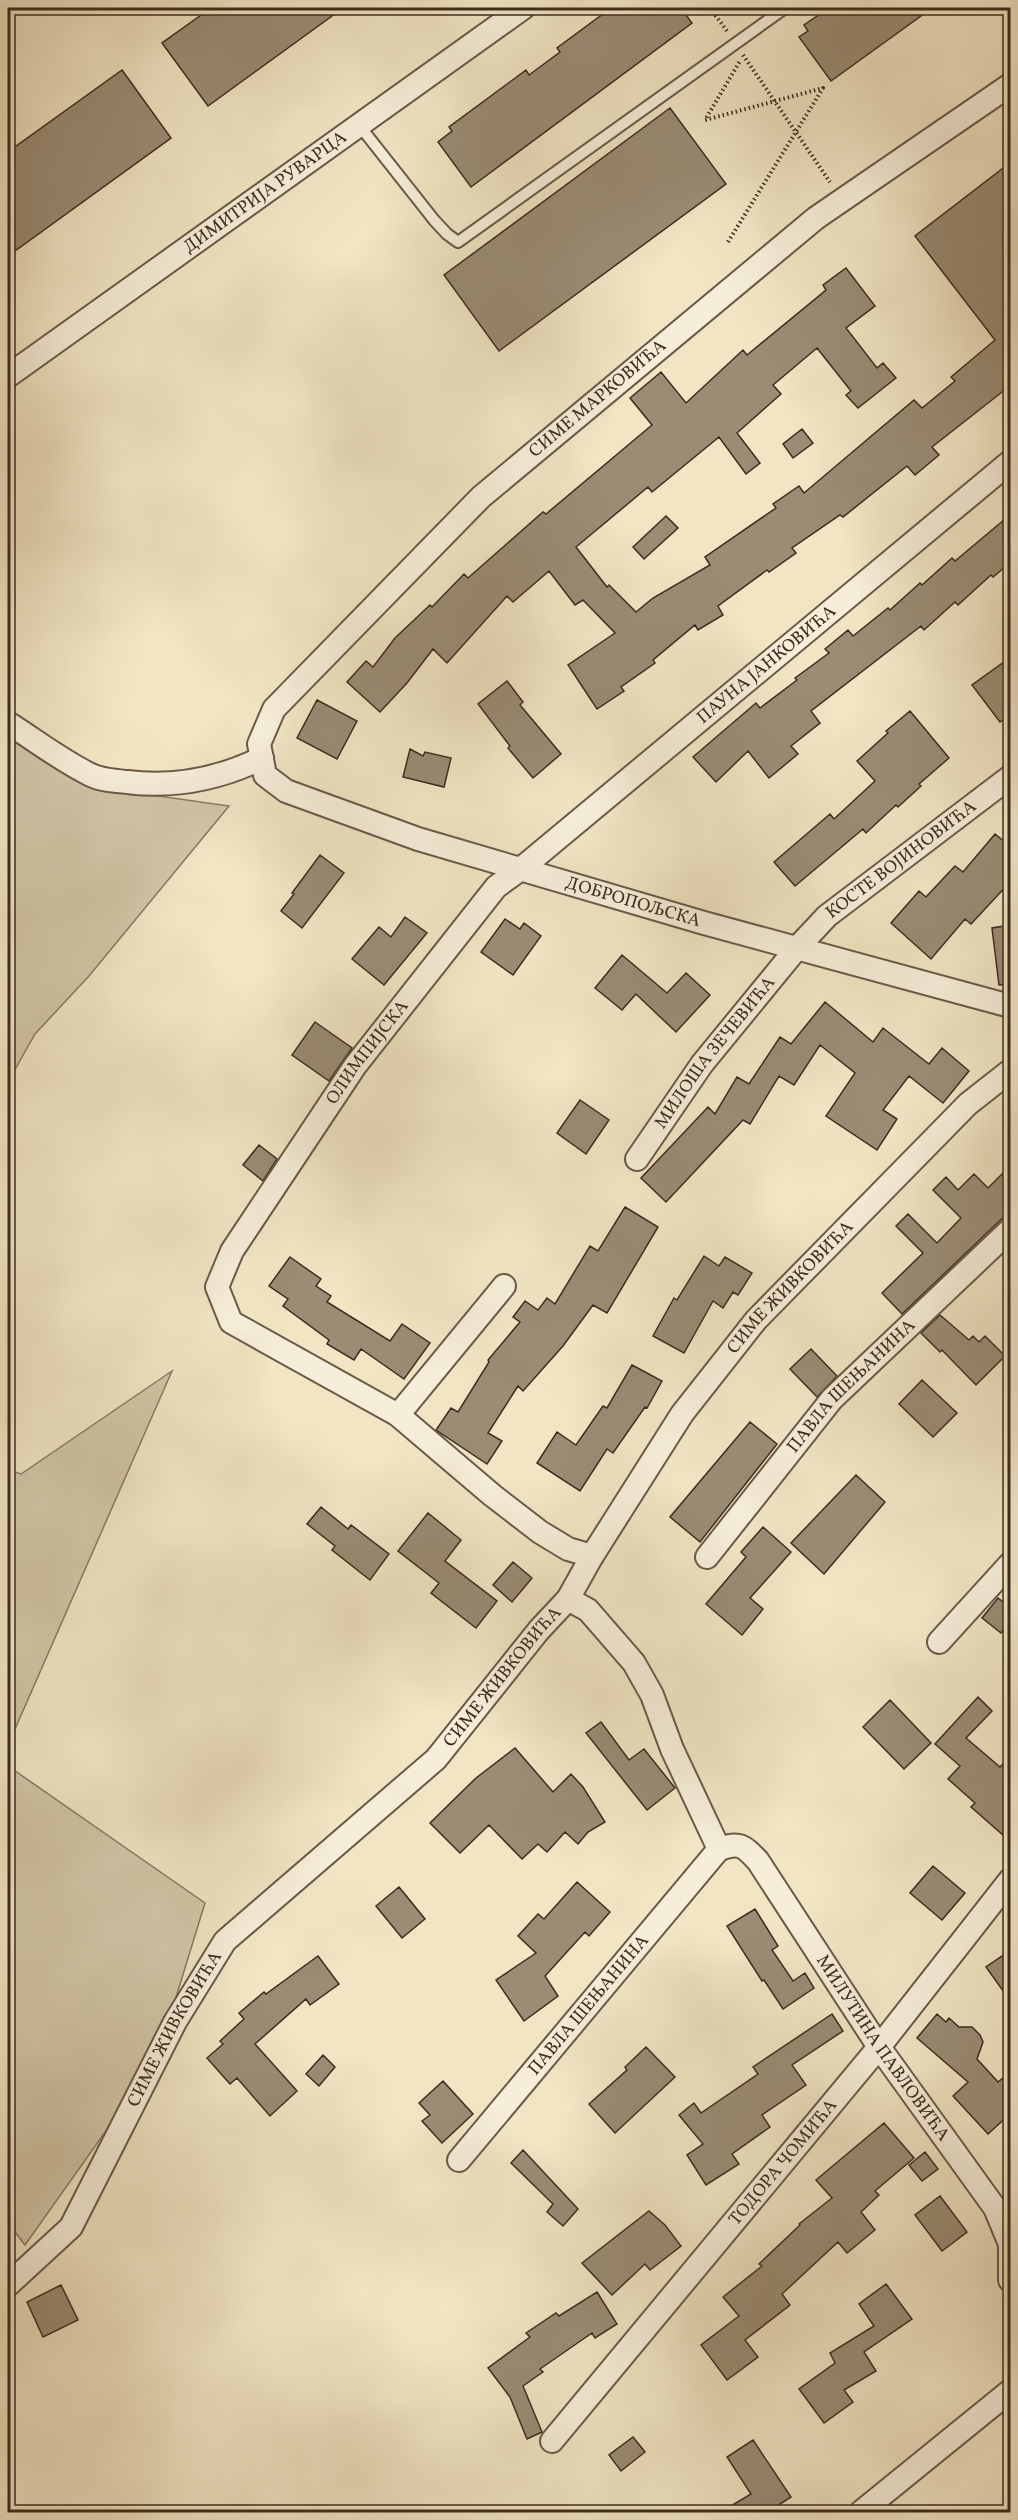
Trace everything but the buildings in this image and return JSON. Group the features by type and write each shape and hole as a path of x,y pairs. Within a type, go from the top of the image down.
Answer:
{"street":[{"name":"ДИМИТРИЈА РУВАРЦА","path":"8,376 523,8"},
{"name":"СИМЕ МАРКОВИЋА","path":"264,767 260,744 274,709 481,497 816,218 1011,85"},
{"name":"ПАУНА ЈАНКОВИЋА","path":"522,868 1011,462"},
{"path":"8,723 92,776 118,781 144,784 197,781 230,772 264,767"},
{"name":"ДОБРОПОЉСКА","path":"264,767 286,791 407,835 704,923 1011,1006"},
{"name":"КОСТЕ ВОЈИНОВИЋА","path":"797,948 827,916 1011,777"},
{"name":"ОЛИМПИЈСКА","path":"398,1415 231,1322 217,1287 231,1251 355,1066 496,887 522,868"},
{"name":"МИЛОША ЗЕЧЕВИЋА","path":"637,1159 702,1064 797,948"},
{"name":"СИМЕ ЖИВКОВИЋА","path":"8,2285 71,2227 175,2022 225,1941 436,1759 539,1630 568,1599 591,1556 682,1414 756,1320 968,1104 1011,1071"},
{"name":"ПАВЛА ШЕЊАНИНА","path":"707,1557 832,1400 1011,1230"},
{"path":"504,1286 398,1415 492,1495 540,1532 568,1549 591,1556"},
{"path":"939,1642 1011,1564"},
{"path":"568,1599 588,1610 634,1663 652,1695 672,1749 719,1849"},
{"name":"МИЛУТИНА ПАВЛОВИЋА","path":"719,1849 735,1844 746,1848 758,1861 879,2047 995,2208 1010,2244 1011,2280"},
{"name":"ПАВЛА ШЕЊАНИНА","path":"459,2160 719,1849"},
{"name":"ТОДОРА ЧОМИЋА","path":"552,2441 879,2047 1011,1880"},
{"path":"861,2512 1011,2391"}],"lane":[{"path":"359,125 434,219 447,234 458,242 785,8"}],"path":[{"path":"710,8 843,200"},
{"path":"728,242 823,88 705,120 765,22"}],"shaded area":[{"path":"8,729 95,787 229,806 89,976 35,1034 8,1082"},
{"path":"172,1371 8,1745 8,1470 21,1474"},
{"path":"8,1766 205,1903 157,2059 25,2245 8,2223"}]}
